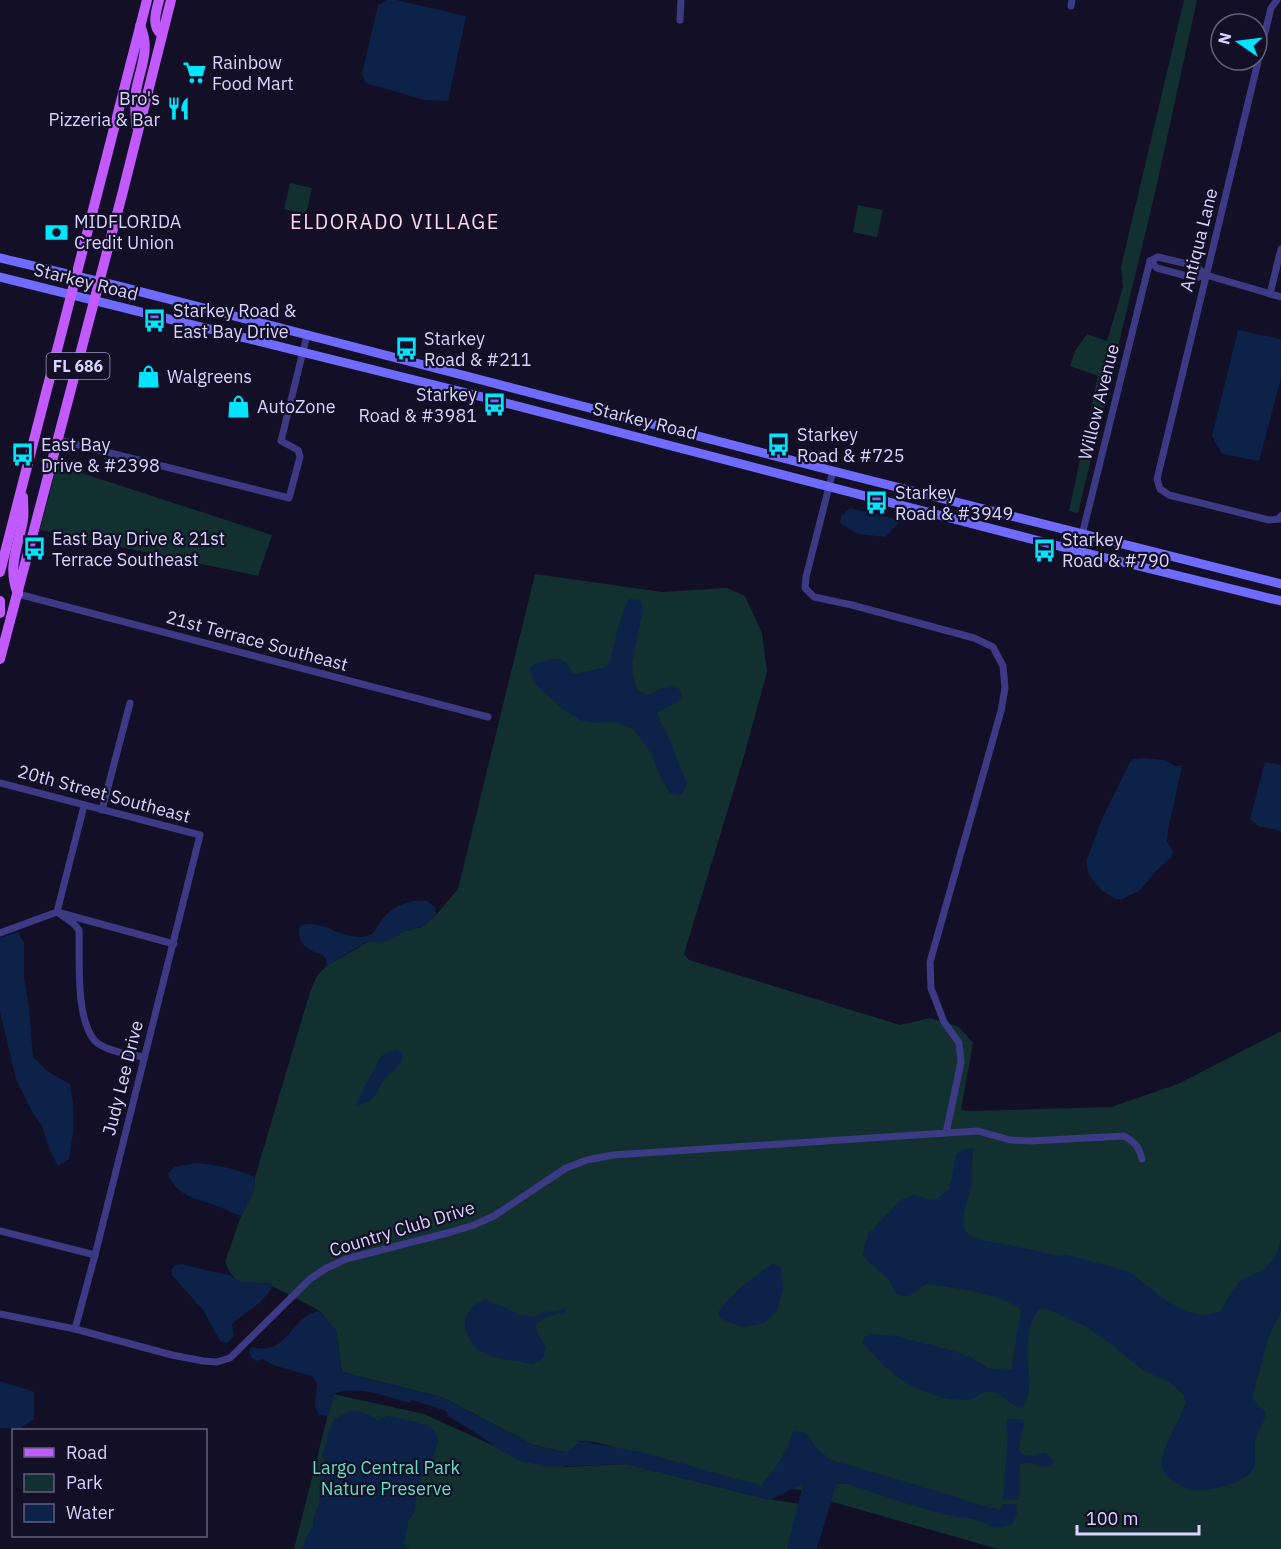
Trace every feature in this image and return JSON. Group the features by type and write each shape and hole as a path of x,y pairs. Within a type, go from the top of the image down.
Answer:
{"main road":[{"name":"FL 686","path":"0,572 147,0"},
{"path":"159,0 155,16 158,32 162,36"},
{"name":"FL 686","path":"0,660 171,0"},
{"path":"137,134 135,93 146,45 140,26"},
{"name":"Starkey Road","path":"0,258 1281,584"},
{"name":"Starkey Road","path":"0,277 455,390 1281,601"},
{"path":"18,594 13,582 12,568 24,517 23,481"},
{"path":"0,601 0,613"}],"street":[{"path":"680,20 681,0"},
{"name":"Antiqua Lane","path":"1277,0 1271,8 1157,479 1160,489 1169,495 1269,520 1279,519 1281,516"},
{"path":"1270,294 1281,249"},
{"path":"1206,275 1194,278 1157,268 1150,261 1158,257 1196,266 1206,275 1281,297"},
{"name":"Willow Avenue","path":"1078,551 1150,261"},
{"path":"58,440 289,498 300,457 298,450 281,441 307,335"},
{"path":"833,471 805,588 814,597 974,638 993,647 1003,666 1005,688 1001,711 930,962 931,988 944,1022 959,1043 961,1062 946,1133"},
{"name":"21st Terrace Southeast","path":"18,594 488,717"},
{"path":"102,810 130,703"},
{"name":"20th Street Southeast","path":"0,783 200,835"},
{"path":"57,912 84,806"},
{"name":"Judy Lee Drive","path":"75,1329 96,1255 200,835"},
{"path":"57,912 79,930 84,1020 96,1042 121,1054 144,1057"},
{"path":"0,933 57,912 174,944"},
{"name":"Country Club Drive","path":"0,1314 75,1329 172,1355 217,1362 230,1358 310,1279 325,1269 346,1259 474,1225 494,1216 566,1168 587,1160 613,1155 978,1131 1010,1140 1030,1141 1124,1136 1133,1140 1139,1148 1142,1159"},
{"path":"0,1232 96,1255"}],"green space":[{"path":"1184,0 1197,0 1155,193 1078,513 1069,511 1098,376 1070,366 1075,351 1087,334 1107,341 1123,287 1121,267"},
{"path":"290,183 312,188 306,215 284,209"},
{"path":"858,205 883,210 877,237 853,232"},
{"path":"57,465 272,535 258,576 40,530"},
{"path":"535,574 662,592 727,588 745,596 762,633 767,672 684,954 689,960 900,1025 930,1018 959,1027 973,1043 961,1110 1111,1107 1178,1084 1281,1031 1281,1549 998,1549 826,1500 801,1490 753,1484 594,1442 580,1441 568,1453 533,1445 444,1398 342,1372 336,1331 320,1311 270,1283 248,1283 233,1277 225,1262 241,1216 254,1190 255,1177 310,992 317,976 326,966 369,941 392,939 404,931 422,927 436,915 458,889"},
{"name":"Largo Central Park Nature Preserve","path":"333,1394 424,1414 492,1445 565,1467 627,1464 766,1499 801,1504 789,1549 294,1549"}],"water":[{"path":"388,0 466,16 448,101 424,100 366,83 362,74 378,5"},
{"path":"1238,330 1281,339 1281,378 1259,461 1222,454 1212,436"},
{"path":"850,508 899,520 898,524 885,537 858,534 840,523 841,516"},
{"path":"632,599 639,599 643,612 632,664 637,690 647,695 671,686 679,689 682,694 679,701 658,712 687,783 680,795 670,793 652,755 635,731 612,722 592,723 580,720 564,710 537,686 529,670 539,662 560,659 573,673 606,667 610,662 626,604"},
{"path":"1143,758 1163,760 1176,766 1182,766 1168,830 1167,841 1173,852 1170,859 1139,891 1122,899 1116,899 1100,889 1089,875 1087,859 1102,819 1130,762"},
{"path":"1265,762 1281,765 1281,831 1258,826 1250,819"},
{"path":"413,901 427,901 435,907 436,915 422,927 404,931 392,939 380,943 368,941 326,966 323,955 308,949 301,942 300,926 310,924 320,925 354,937 367,936 373,933 390,911"},
{"path":"18,932 24,943 24,977 33,1057 47,1071 70,1084 72,1095 74,1122 69,1159 58,1166 50,1151 42,1126 16,1079 0,1012 0,938"},
{"path":"397,1050 403,1053 401,1063 384,1080 374,1097 365,1103 356,1105 380,1058 385,1053"},
{"path":"971,1148 973,1150 971,1186 963,1225 972,1237 1060,1256 1067,1255 1130,1272 1165,1300 1184,1310 1201,1315 1221,1311 1231,1292 1241,1280 1266,1268 1276,1256 1281,1239 1281,1312 1269,1336 1252,1398 1266,1412 1257,1434 1254,1466 1250,1473 1224,1486 1201,1490 1184,1487 1168,1478 1163,1468 1163,1456 1186,1403 1183,1394 1169,1382 1143,1370 1085,1326 1048,1309 1038,1310 1029,1332 1029,1389 1023,1407 1018,1407 992,1392 965,1400 931,1394 899,1378 864,1346 862,1343 864,1337 871,1334 895,1336 951,1350 970,1357 988,1368 1011,1369 1021,1311 1015,1305 992,1296 928,1284 908,1296 899,1295 886,1277 863,1257 869,1233 901,1200 914,1195 931,1200 937,1199 949,1189 956,1154"},
{"path":"196,1163 226,1167 255,1177 254,1190 241,1216 187,1195 176,1187 168,1174 174,1167"},
{"path":"773,1263 781,1268 783,1288 777,1311 764,1323 742,1327 721,1319 718,1313 730,1298"},
{"path":"182,1264 230,1275 240,1282 270,1283 272,1287 258,1303 232,1324 234,1336 227,1343 220,1341 203,1310 172,1275 175,1265"},
{"path":"485,1300 519,1315 534,1317 541,1313 566,1309 566,1312 548,1316 535,1325 546,1347 543,1358 532,1364 496,1357 474,1347 466,1331 465,1319 474,1306"},
{"path":"320,1311 336,1331 342,1372 444,1398 533,1445 567,1453 580,1441 646,1453 761,1485 781,1459 794,1430 806,1433 816,1448 831,1460 1000,1510 1003,1504 1016,1504 1017,1513 1012,1525 995,1528 976,1520 942,1514 848,1484 836,1484 817,1549 787,1549 803,1484 770,1500 625,1464 548,1467 521,1461 500,1450 448,1416 446,1411 412,1400 409,1403 364,1391 335,1393 328,1416 319,1415 315,1406 317,1382 312,1376 276,1366 262,1359 256,1361 251,1357 249,1351 252,1347 274,1346 302,1320"},
{"path":"0,1381 34,1392 34,1419 19,1429 0,1428"},
{"path":"350,1411 365,1413 378,1420 388,1416 420,1423 430,1426 437,1434 438,1442 435,1453 419,1482 414,1513 409,1519 404,1544 409,1549 300,1549 304,1546 313,1526 319,1503 319,1487 327,1468 322,1456 332,1422"},
{"path":"1007,1419 1024,1421 1019,1450 1022,1454 1046,1453 1053,1461 1052,1466 1048,1467 1028,1463 1020,1465 1019,1500 1003,1499 1008,1434 1006,1427"}],"place":[{"name":"Rainbow Food Mart","path":"194,73"},
{"name":"Bro's Pizzeria & Bar","path":"178,109"},
{"name":"MIDFLORIDA Credit Union","path":"56,232"},
{"name":"Starkey Road & East Bay Drive","path":"155,321"},
{"name":"Starkey Road & #211","path":"406,349"},
{"name":"Walgreens","path":"149,377"},
{"name":"Starkey Road & #3981","path":"495,405"},
{"name":"AutoZone","path":"239,407"},
{"name":"Starkey Road & #725","path":"779,445"},
{"name":"East Bay Drive & #2398","path":"23,455"},
{"name":"Starkey Road & #3949","path":"877,503"},
{"name":"East Bay Drive & 21st Terrace Southeast","path":"34,549"},
{"name":"Starkey Road & #790","path":"1044,550"}],"district":[{"name":"ELDORADO VILLAGE","path":"395,222"}]}
